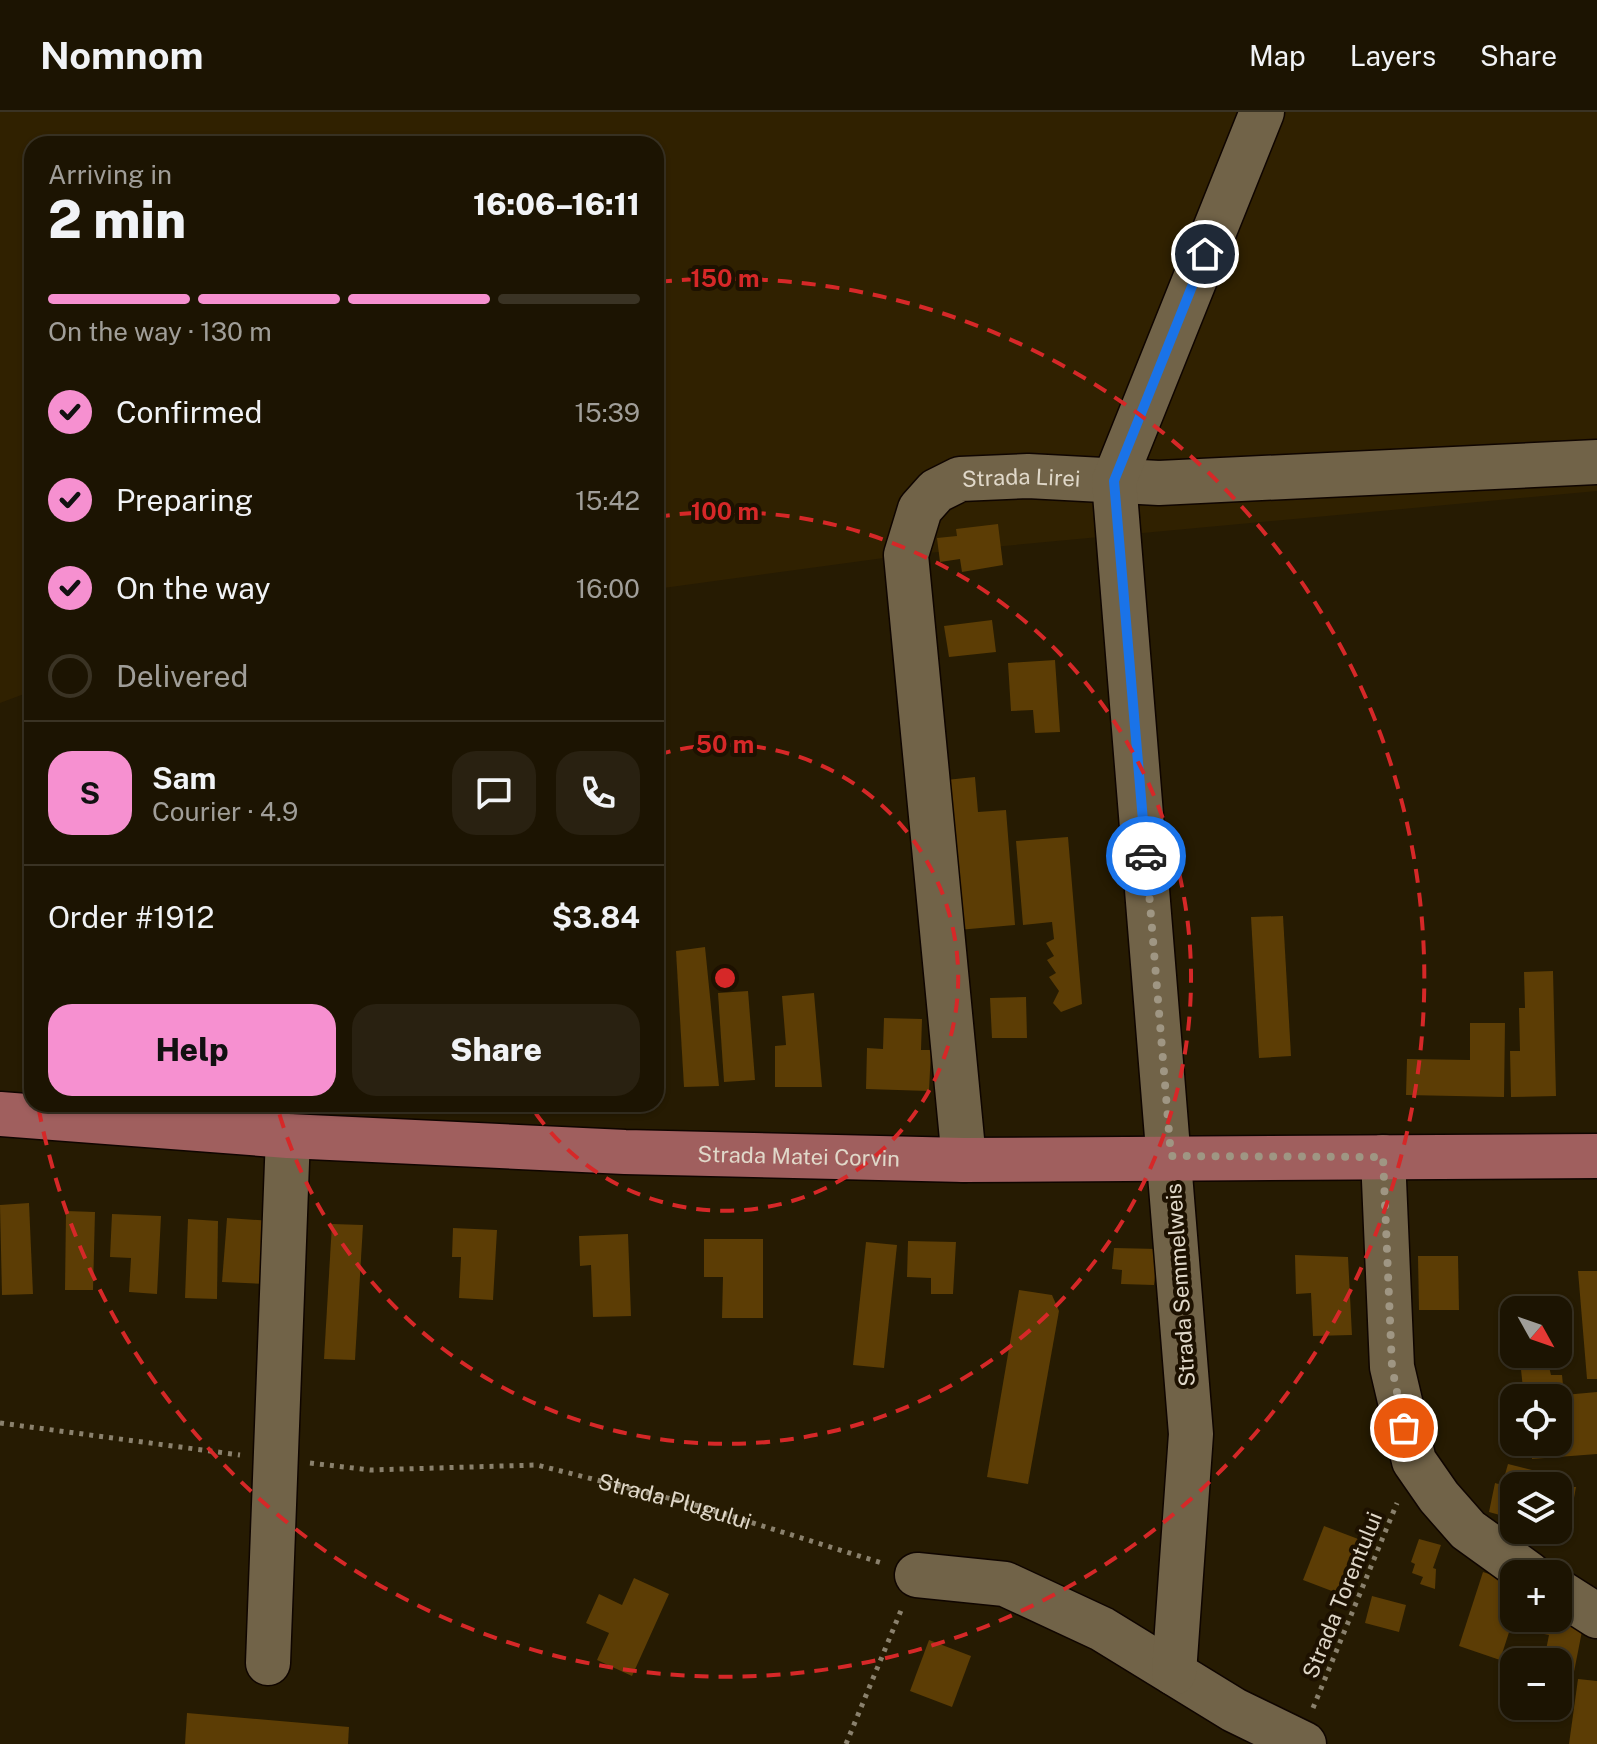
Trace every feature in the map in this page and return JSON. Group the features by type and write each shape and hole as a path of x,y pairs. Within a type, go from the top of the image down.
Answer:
{"main road":[{"name":"Strada Matei Corvin","path":"0,1114 288,1136 625,1152 964,1160 1171,1156 1597,1156"}],"street":[{"name":"Strada Semmelweis","path":"1174,1673 1191,1434 1171,1156 1114,481 1262,112"},
{"name":"Strada Lirei","path":"964,1160 906,555 920,509 936,491 960,479 1028,476 1159,483 1597,462"},
{"path":"268,1663 288,1136"},
{"path":"1383,1157 1392,1367 1414,1461 1468,1530 1510,1560"},
{"path":"917,1575 1005,1584 1102,1629 1234,1710 1302,1743"},
{"path":"1572,1600 1597,1616"}],"path":[{"name":"Strada Plugului","path":"0,1423 370,1470 537,1465 692,1504 917,1575"},
{"name":"Strada Torentului","path":"1302,1743 1414,1461"},
{"path":"846,1744 917,1575"}],"shaded area":[{"path":"0,112 1597,112 1597,491 906,555 664,588 664,136 24,136 24,694 0,703"}],"building":[{"path":"998,524 1003,565 962,572 960,559 940,562 937,538 957,536 956,529"},
{"path":"992,620 996,652 949,657 944,626"},
{"path":"1055,660 1060,732 1035,733 1033,710 1011,711 1008,663"},
{"path":"975,777 978,812 1006,810 1015,925 958,930 946,780"},
{"path":"1068,837 1082,1004 1061,1012 1053,1003 1059,991 1049,977 1056,973 1047,960 1054,956 1046,943 1054,939 1052,922 1023,925 1016,841"},
{"path":"1283,916 1291,1056 1259,1058 1251,917"},
{"path":"705,947 719,1086 684,1087 676,951"},
{"path":"1553,971 1556,1096 1511,1097 1510,1051 1520,1051 1519,1008 1525,1008 1524,972"},
{"path":"748,991 755,1080 724,1082 718,993"},
{"path":"814,993 822,1087 775,1087 775,1046 786,1045 782,996"},
{"path":"1026,997 1027,1038 992,1038 990,998"},
{"path":"884,1018 922,1019 921,1050 931,1050 929,1091 866,1089 867,1048 883,1049"},
{"path":"1470,1023 1505,1023 1504,1097 1406,1095 1407,1059 1470,1060"},
{"path":"29,1203 33,1294 2,1295 0,1205"},
{"path":"66,1211 95,1212 93,1290 65,1290"},
{"path":"112,1214 161,1216 157,1294 129,1292 131,1258 110,1257"},
{"path":"227,1218 273,1221 268,1284 222,1282"},
{"path":"188,1219 218,1221 217,1299 185,1298"},
{"path":"332,1224 363,1225 355,1360 324,1359"},
{"path":"453,1228 497,1230 493,1300 459,1298 461,1257 452,1257"},
{"path":"628,1234 631,1316 593,1317 591,1265 580,1266 579,1236"},
{"path":"704,1239 763,1239 763,1318 722,1318 723,1277 704,1277"},
{"path":"908,1241 956,1242 953,1294 931,1294 931,1278 907,1277"},
{"path":"866,1242 897,1245 884,1368 853,1365"},
{"path":"1114,1248 1158,1249 1154,1285 1121,1284 1122,1270 1112,1269"},
{"path":"1295,1255 1348,1257 1352,1335 1313,1336 1311,1293 1296,1294"},
{"path":"1418,1256 1458,1256 1459,1310 1419,1310"},
{"path":"1578,1271 1597,1271 1597,1379 1587,1379"},
{"path":"1019,1290 1052,1295 1059,1311 1028,1484 987,1477"},
{"path":"1521,1368 1549,1368 1551,1375 1562,1375 1563,1384 1523,1384"},
{"path":"1597,1392 1597,1454 1572,1456 1572,1394"},
{"path":"1532,1456 1571,1456 1532,1459"},
{"path":"1508,1464 1540,1472 1506,1472"},
{"path":"1495,1483 1500,1484 1500,1515 1489,1512"},
{"path":"1572,1487 1576,1487 1572,1509"},
{"path":"1324,1526 1366,1542 1345,1596 1303,1580"},
{"path":"1419,1539 1441,1545 1433,1568 1436,1569 1435,1589 1420,1584 1423,1577 1412,1573 1415,1564 1411,1562"},
{"path":"1483,1572 1500,1577 1500,1632 1509,1632 1504,1648 1500,1648 1500,1660 1459,1646"},
{"path":"634,1578 669,1594 632,1676 597,1660 609,1633 586,1623 599,1594 622,1605"},
{"path":"1372,1596 1406,1605 1399,1632 1365,1623"},
{"path":"1572,1619 1584,1621 1573,1677 1572,1648 1546,1648 1549,1635 1539,1633 1572,1632"},
{"path":"929,1640 971,1656 952,1707 910,1691"},
{"path":"1578,1679 1597,1681 1597,1744 1569,1744"},
{"path":"187,1713 349,1727 348,1744 185,1744"}],"way so far":[{"path":"1146,856 1171,1156 1383,1157 1392,1367 1404,1428"}],"route":[{"path":"1146,856 1114,481 1205,254"}]}
